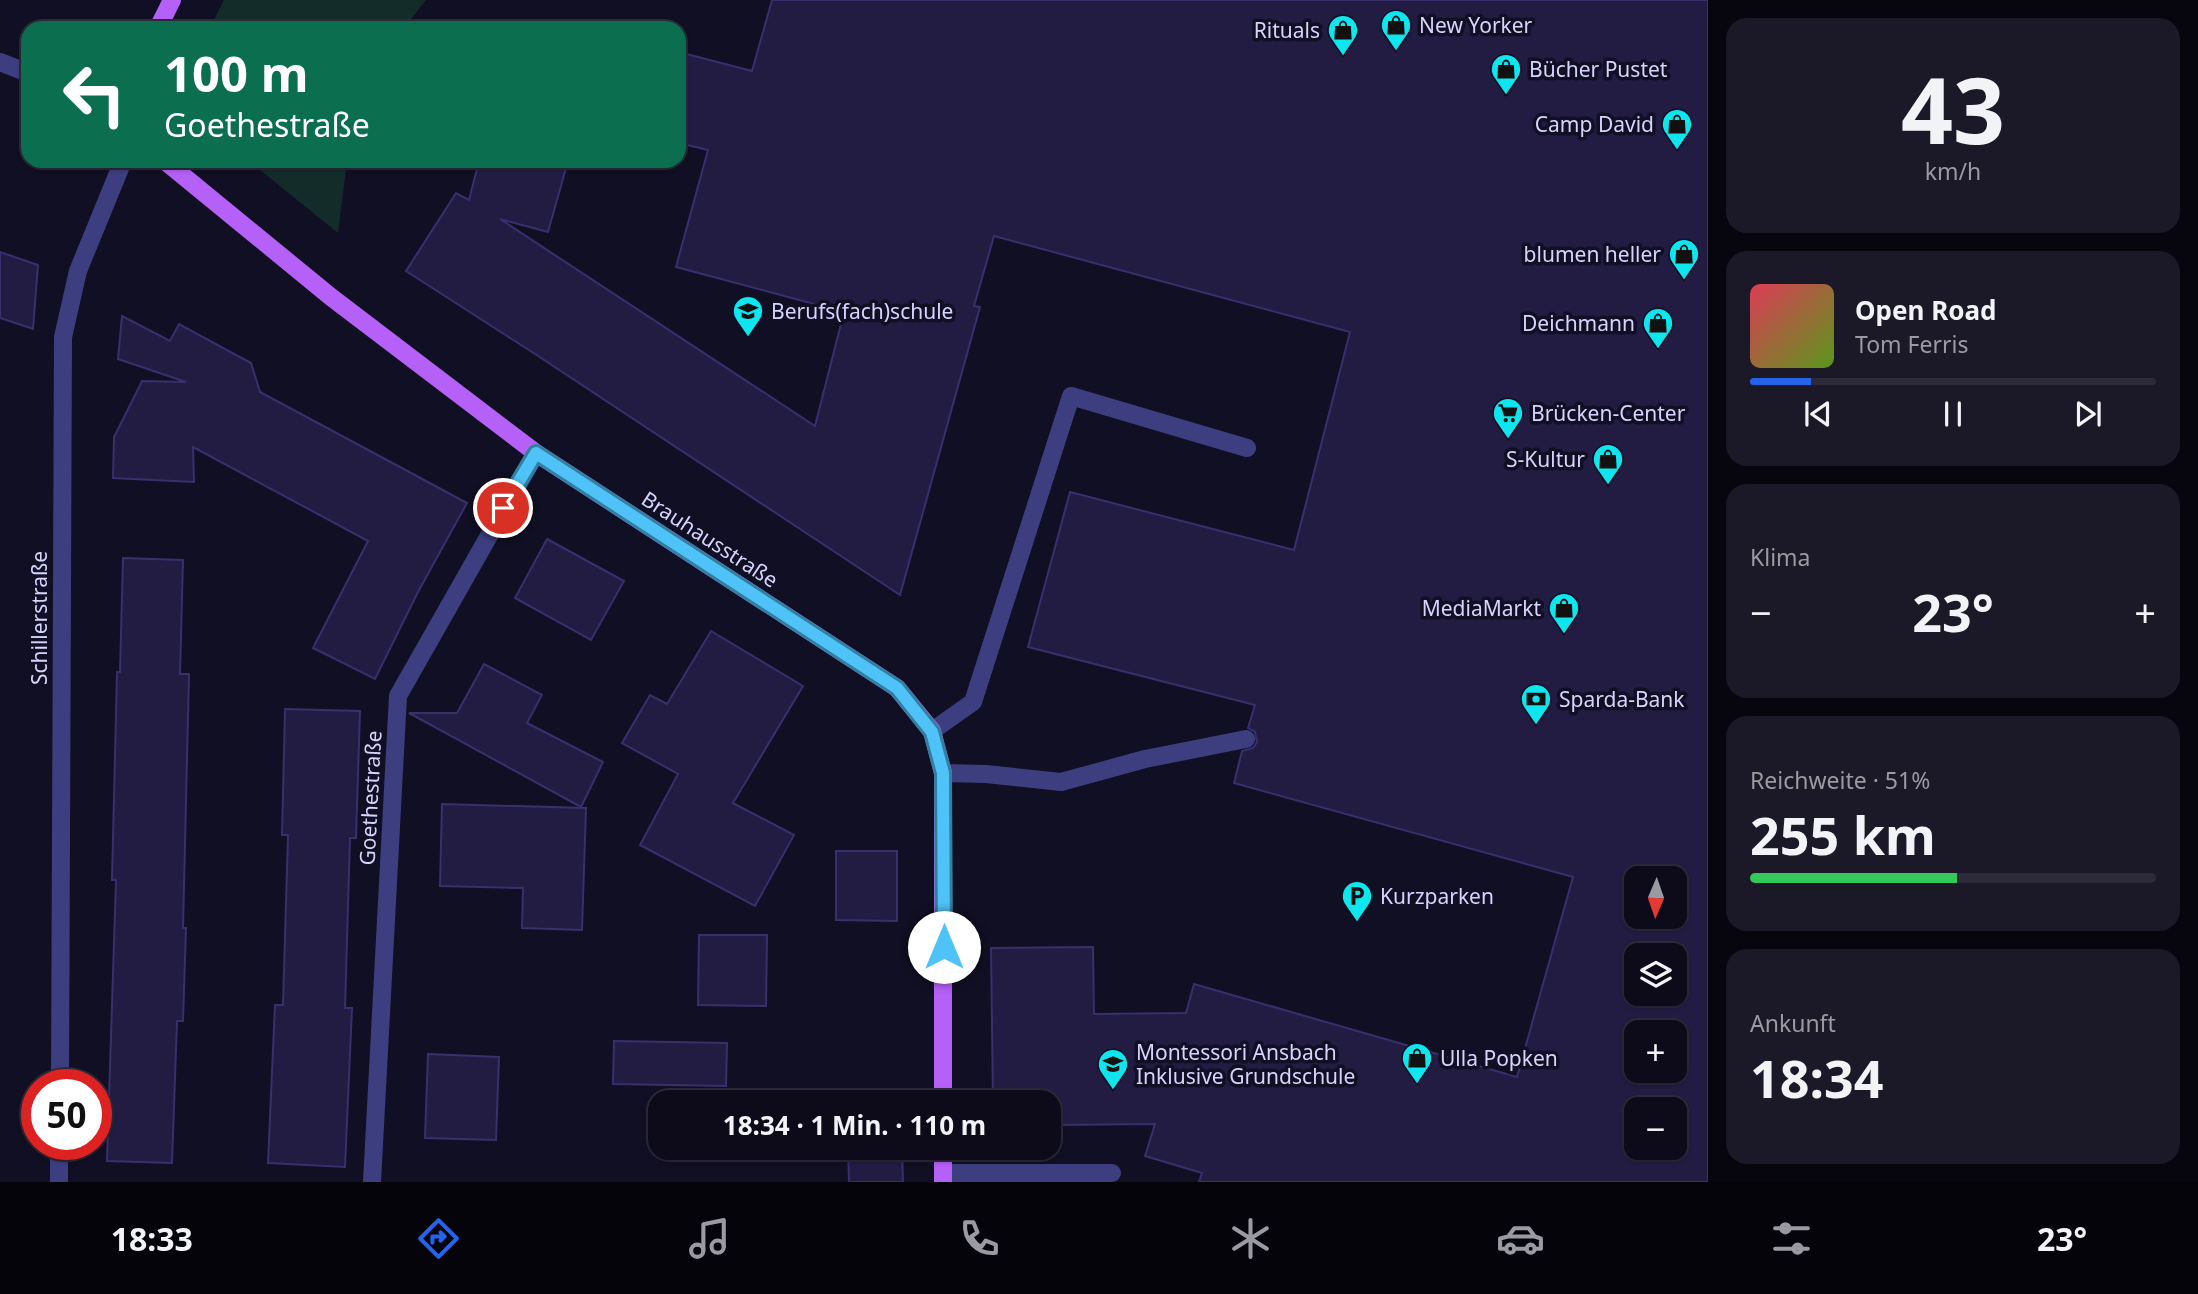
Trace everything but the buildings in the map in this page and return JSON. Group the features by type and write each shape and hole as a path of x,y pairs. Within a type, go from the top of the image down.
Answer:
{"main road":[{"path":"162,21 172,0"},
{"name":"Brauhausstraße","path":"174,168 331,297 536,453 897,688 932,732 943,773 943,1090"},
{"path":"943,1160 943,1178"}],"street":[{"path":"0,62 21,70"},
{"name":"Schillerstraße","path":"60,1069 63,337 78,271 120,168"},
{"path":"932,732 973,702 1071,396 1247,448"},
{"name":"Goethestraße","path":"372,1182 398,696 536,453"},
{"path":"943,773 986,774 1061,782 1144,759 1245,739"},
{"path":"59,1182 60,1160"},
{"path":"943,1178 1112,1173"}],"green space":[{"path":"224,0 426,0 410,21 214,21"},
{"path":"258,168 346,168 338,233"}],"place":[{"name":"New Yorker","path":"1396,52"},
{"name":"Rituals","path":"1343,57"},
{"name":"Bücher Pustet","path":"1506,96"},
{"name":"Camp David","path":"1677,151"},
{"name":"blumen heller","path":"1684,281"},
{"name":"Berufs(fach)schule","path":"748,338"},
{"name":"Deichmann","path":"1658,350"},
{"name":"Brücken-Center","path":"1508,440"},
{"name":"S-Kultur","path":"1608,486"},
{"name":"MediaMarkt","path":"1564,635"},
{"name":"Sparda-Bank","path":"1536,726"},
{"name":"Kurzparken","path":"1357,923"},
{"name":"Ulla Popken","path":"1417,1085"},
{"name":"Montessori Ansbach Inklusive Grundschule","path":"1113,1091"}],"route":[{"path":"503,508 536,453 897,688 932,732 943,773 944,947"}]}
